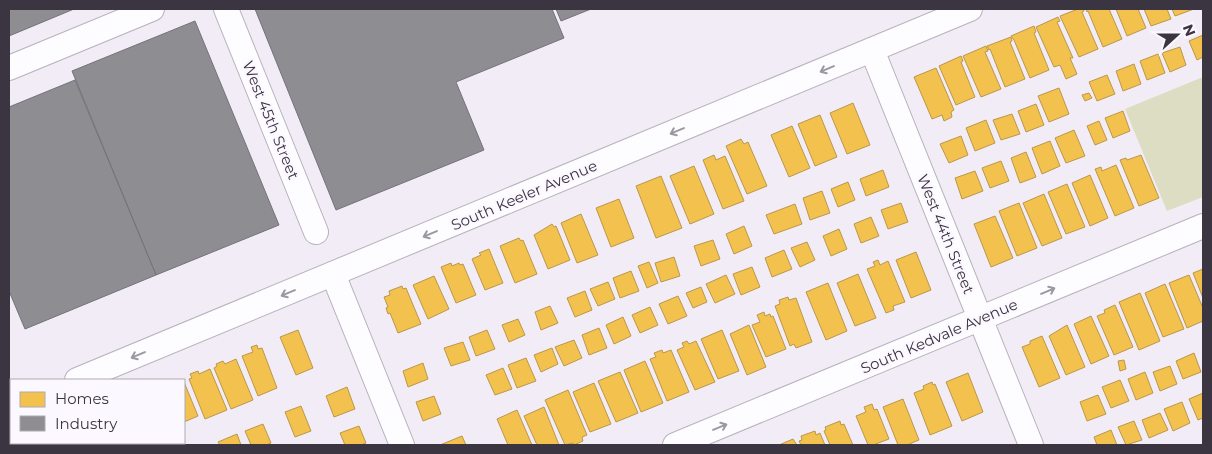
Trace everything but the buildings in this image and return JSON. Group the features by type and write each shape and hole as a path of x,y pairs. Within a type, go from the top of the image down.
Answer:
{"street":[{"path":"9,68 152,9"},
{"name":"West 45th Street","path":"226,9 316,232"},
{"name":"South Keeler Avenue","path":"79,379 970,9"},
{"name":"West 44th Street","path":"872,50 1031,445"},
{"name":"South Kedvale Avenue","path":"675,445 1203,226"},
{"path":"333,274 402,445"}],"green space":[{"path":"1203,77 1203,197 1167,211 1125,109"}]}
